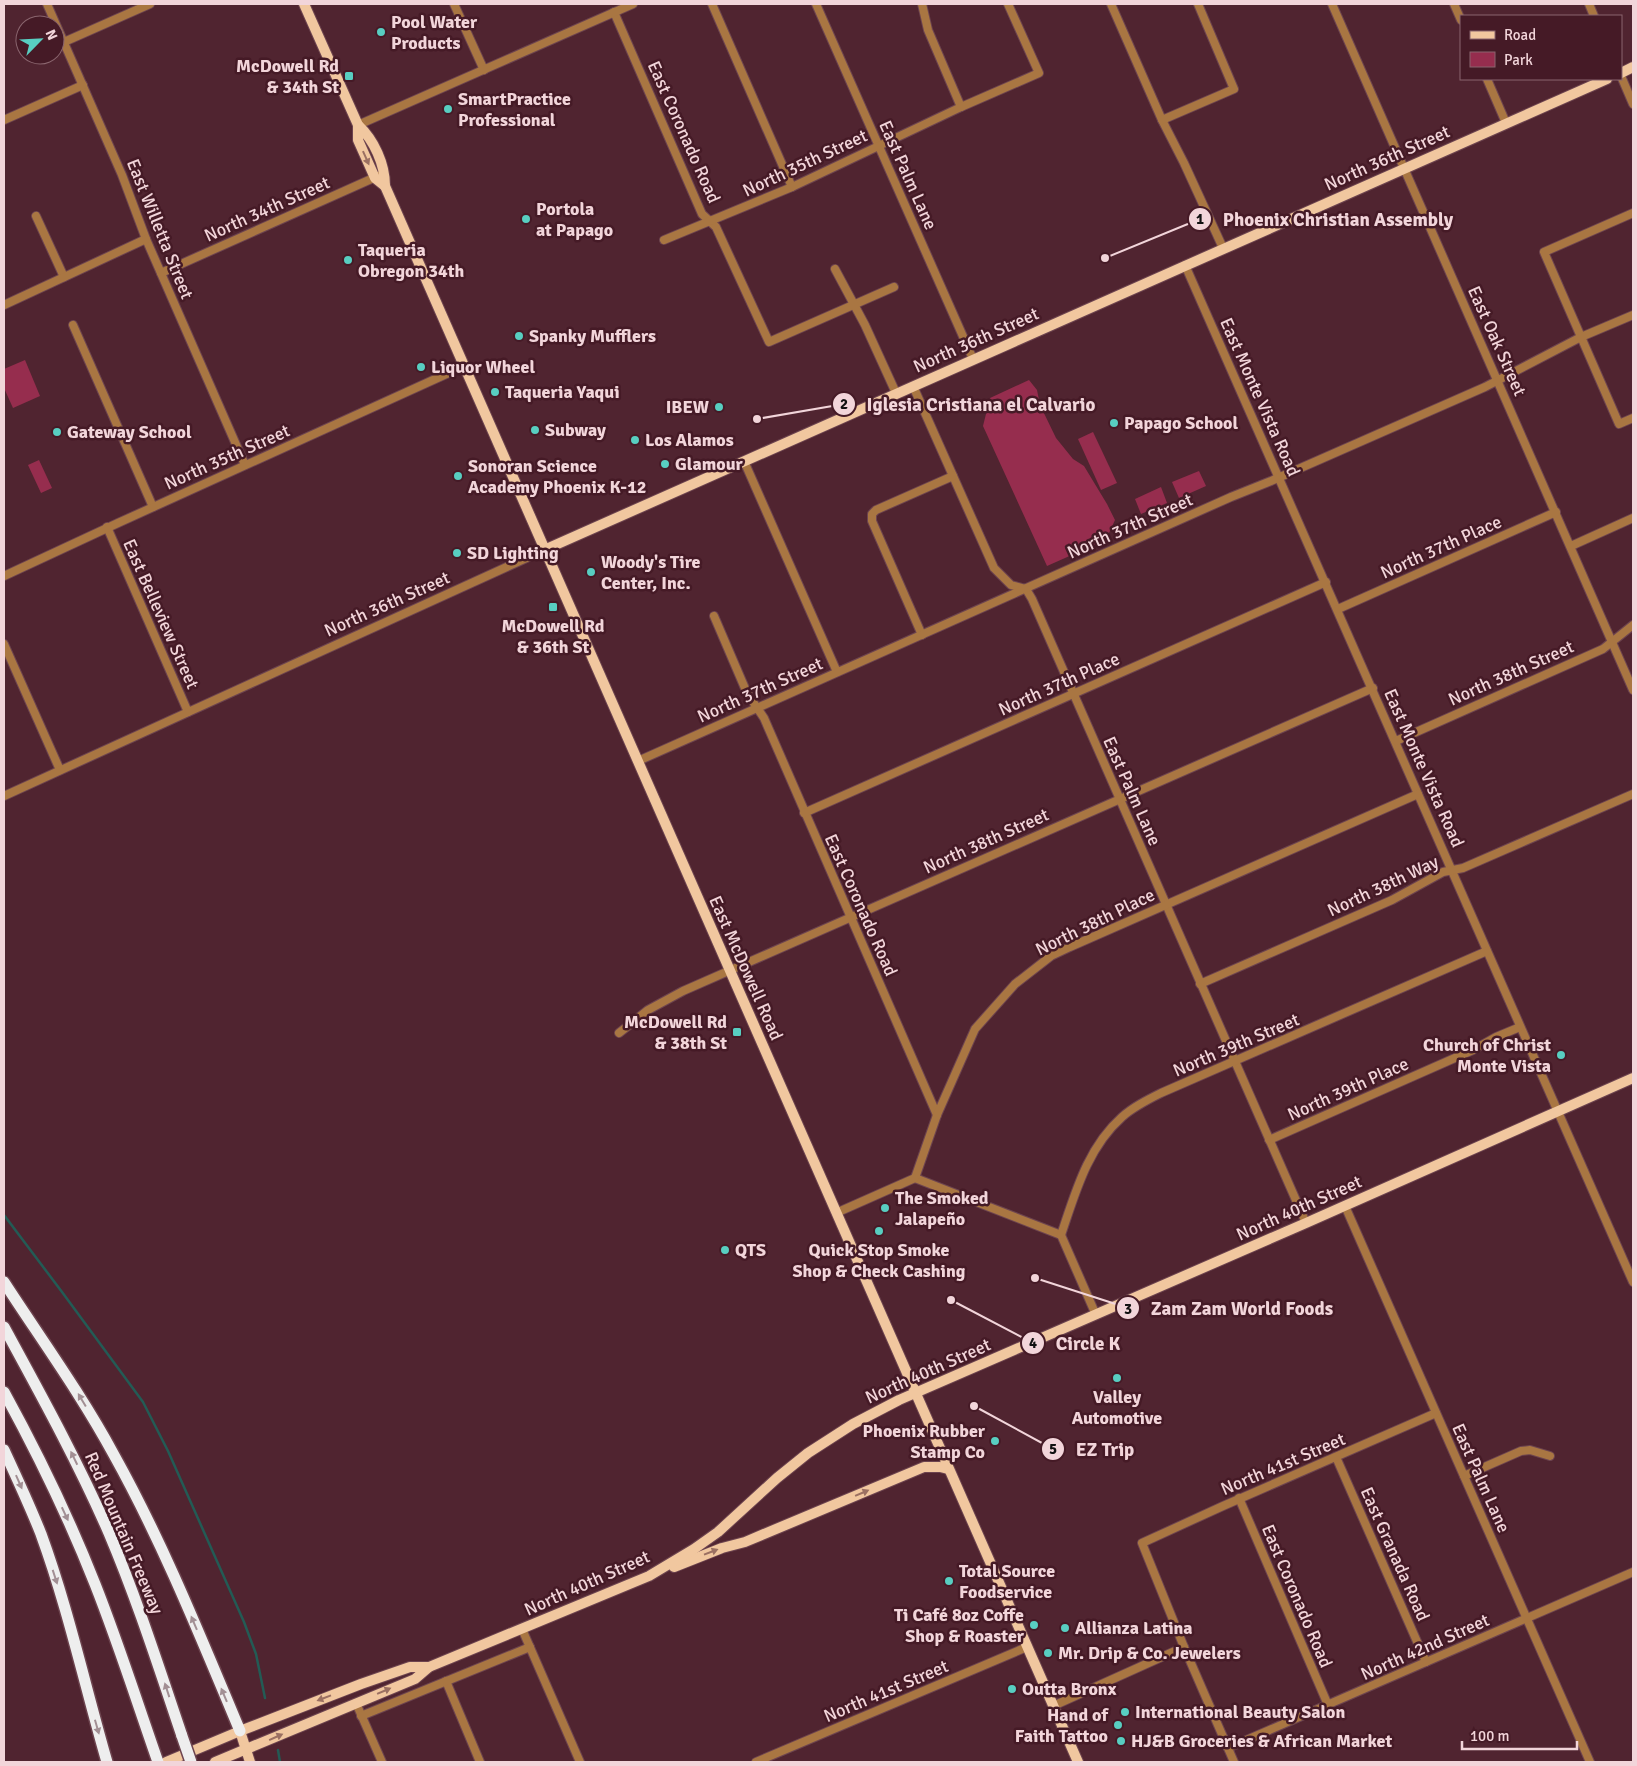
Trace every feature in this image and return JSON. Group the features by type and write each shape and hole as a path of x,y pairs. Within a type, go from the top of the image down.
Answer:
{"highway":[{"path":"4,1282 77,1391 126,1476 162,1549 240,1731"},
{"name":"Red Mountain Freeway","path":"4,1327 63,1436 109,1534 141,1616 191,1762"},
{"path":"4,1392 46,1472 84,1557 117,1642 158,1762"},
{"path":"4,1450 37,1524 52,1569 107,1762"}],"main road":[{"name":"East McDowell Road","path":"304,4 358,124 369,135 385,173 385,186 1078,1762"},
{"path":"1622,73 1633,67"},
{"name":"North 36th Street","path":"544,550 1605,80"},
{"name":"East McDowell Road","path":"358,124 358,140 374,178"},
{"path":"374,178 385,186"},
{"name":"North 40th Street","path":"215,1762 414,1678 429,1667 649,1576 718,1532 777,1478 808,1453 853,1424 915,1393 1345,1206 1633,1078"},
{"path":"649,1576 722,1548 745,1542 924,1467 948,1469"},
{"name":"North 40th Street","path":"166,1762 240,1731 410,1667 429,1667"},
{"path":"240,1731 250,1762"}],"street":[{"path":"65,42 150,4"},
{"path":"454,4 484,70"},
{"path":"358,124 484,70 616,9 633,4"},
{"path":"712,4 792,187"},
{"name":"East Palm Lane","path":"816,4 973,359"},
{"path":"922,4 928,30 961,107"},
{"name":"North 35th Street","path":"664,240 792,187 961,107 1039,73 1008,4"},
{"path":"1111,4 1162,120 1223,248"},
{"path":"1162,120 1234,88 1198,4"},
{"name":"East Oak Street","path":"1332,4 1633,690"},
{"path":"1454,4 1460,18"},
{"name":"East Coronado Road","path":"616,9 702,214 716,227 770,342 854,305"},
{"name":"East Willetta Street","path":"65,44 122,175 146,240 245,465"},
{"path":"1622,76 1633,104"},
{"path":"1487,80 1506,123"},
{"path":"4,120 83,85"},
{"name":"North 34th Street","path":"162,274 385,173"},
{"path":"1633,213 1544,252 1619,424 1633,418"},
{"path":"36,216 64,277"},
{"path":"4,304 146,240"},
{"name":"East Monte Vista Road","path":"1185,265 1633,1282"},
{"path":"835,269 875,346 896,393"},
{"path":"854,305 894,287"},
{"name":"North 37th Street","path":"638,761 1231,497 1280,478 1498,380 1581,337 1633,314"},
{"path":"73,325 153,507"},
{"name":"North 35th Street","path":"4,576 464,366"},
{"path":"913,386 994,568 1011,585 1026,589"},
{"path":"744,461 837,672"},
{"path":"922,635 872,522 872,514 876,510 953,476"},
{"name":"North 37th Place","path":"1338,609 1556,512"},
{"path":"1571,546 1633,518"},
{"name":"East Belleview Street","path":"107,528 188,712"},
{"name":"North 36th Street","path":"4,796 544,550"},
{"name":"North 37th Place","path":"804,813 1326,582"},
{"name":"East Palm Lane","path":"1026,589 1306,1223"},
{"name":"East Coronado Road","path":"714,616 747,693 764,718 937,1115"},
{"name":"North 38th Street","path":"1396,741 1603,649 1633,625"},
{"path":"4,644 60,770"},
{"name":"North 38th Street","path":"619,1033 639,1016 665,999 1372,688"},
{"name":"North 38th Place","path":"914,1178 937,1115 975,1029 1015,984 1051,956 1418,794"},
{"name":"North 38th Way","path":"1200,984 1392,900 1443,872 1463,868 1633,794"},
{"name":"North 39th Street","path":"1061,1236 1082,1173 1106,1133 1122,1117 1140,1104 1487,952"},
{"name":"North 39th Place","path":"1269,1140 1473,1050 1496,1037 1520,1027"},
{"path":"836,1213 914,1178 1061,1236 1096,1315"},
{"name":"East Palm Lane","path":"1345,1206 1525,1619 1590,1762"},
{"name":"North 41st Street","path":"1184,1647 1142,1543 1239,1498 1436,1413"},
{"path":"1464,1476 1520,1451 1530,1450 1550,1456"},
{"name":"East Granada Road","path":"1336,1457 1426,1662"},
{"name":"East Coronado Road","path":"1239,1498 1328,1706"},
{"name":"North 42nd Street","path":"1228,1748 1633,1572"},
{"path":"522,1629 580,1762"},
{"path":"361,1716 530,1647"},
{"name":"North 41st Street","path":"756,1762 1027,1647"},
{"path":"1053,1706 1184,1647 1234,1762"},
{"path":"446,1681 480,1762"},
{"path":"356,1703 382,1762"}],"green space":[{"path":"25,360 40,396 13,408 4,388 4,369"},
{"path":"1029,380 1037,390 1040,405 1056,438 1073,459 1084,466 1115,520 1109,533 1100,537 1101,542 1047,566 983,426 990,398"},
{"path":"1093,432 1117,483 1101,490 1078,439"},
{"path":"39,460 52,488 41,493 28,465"},
{"path":"1199,471 1206,486 1179,498 1172,482"},
{"path":"1161,487 1167,503 1141,514 1135,499"}],"waterway":[{"path":"4,1215 143,1402 168,1451 244,1622 256,1654 265,1698"},
{"path":"278,1750 280,1762"}],"place":[{"name":"Pool Water Products","path":"381,32"},
{"name":"McDowell Rd & 34th St","path":"349,76"},
{"name":"SmartPractice Professional","path":"448,109"},
{"name":"Portola at Papago","path":"526,219"},
{"name":"Phoenix Christian Assembly","path":"1105,258"},
{"name":"Taqueria Obregon 34th","path":"348,260"},
{"name":"Spanky Mufflers","path":"519,336"},
{"name":"Liquor Wheel","path":"421,367"},
{"name":"Taqueria Yaqui","path":"495,392"},
{"name":"IBEW","path":"719,407"},
{"name":"Iglesia Cristiana el Calvario","path":"757,419"},
{"name":"Papago School","path":"1114,423"},
{"name":"Subway","path":"535,430"},
{"name":"Gateway School","path":"57,432"},
{"name":"Los Alamos","path":"635,440"},
{"name":"Glamour","path":"665,464"},
{"name":"Sonoran Science Academy Phoenix K-12","path":"458,476"},
{"name":"SD Lighting","path":"457,553"},
{"name":"Woody's Tire Center, Inc.","path":"591,572"},
{"name":"McDowell Rd & 36th St","path":"553,607"},
{"name":"McDowell Rd & 38th St","path":"737,1032"},
{"name":"Church of Christ Monte Vista","path":"1561,1055"},
{"name":"The Smoked Jalapeño","path":"885,1208"},
{"name":"Quick Stop Smoke Shop & Check Cashing","path":"879,1231"},
{"name":"QTS","path":"725,1250"},
{"name":"Zam Zam World Foods","path":"1035,1278"},
{"name":"Circle K","path":"951,1300"},
{"name":"Valley Automotive","path":"1117,1378"},
{"name":"EZ Trip","path":"974,1406"},
{"name":"Phoenix Rubber Stamp Co","path":"995,1441"},
{"name":"Total Source Foodservice","path":"949,1581"},
{"name":"Ti Café 8oz Coffe Shop & Roaster","path":"1034,1625"},
{"name":"Allianza Latina","path":"1065,1628"},
{"name":"Mr. Drip & Co. Jewelers","path":"1048,1653"},
{"name":"Outta Bronx","path":"1012,1689"},
{"name":"International Beauty Salon","path":"1125,1712"},
{"name":"Hand of Faith Tattoo","path":"1118,1725"},
{"name":"HJ&B Groceries & African Market","path":"1121,1741"}]}
